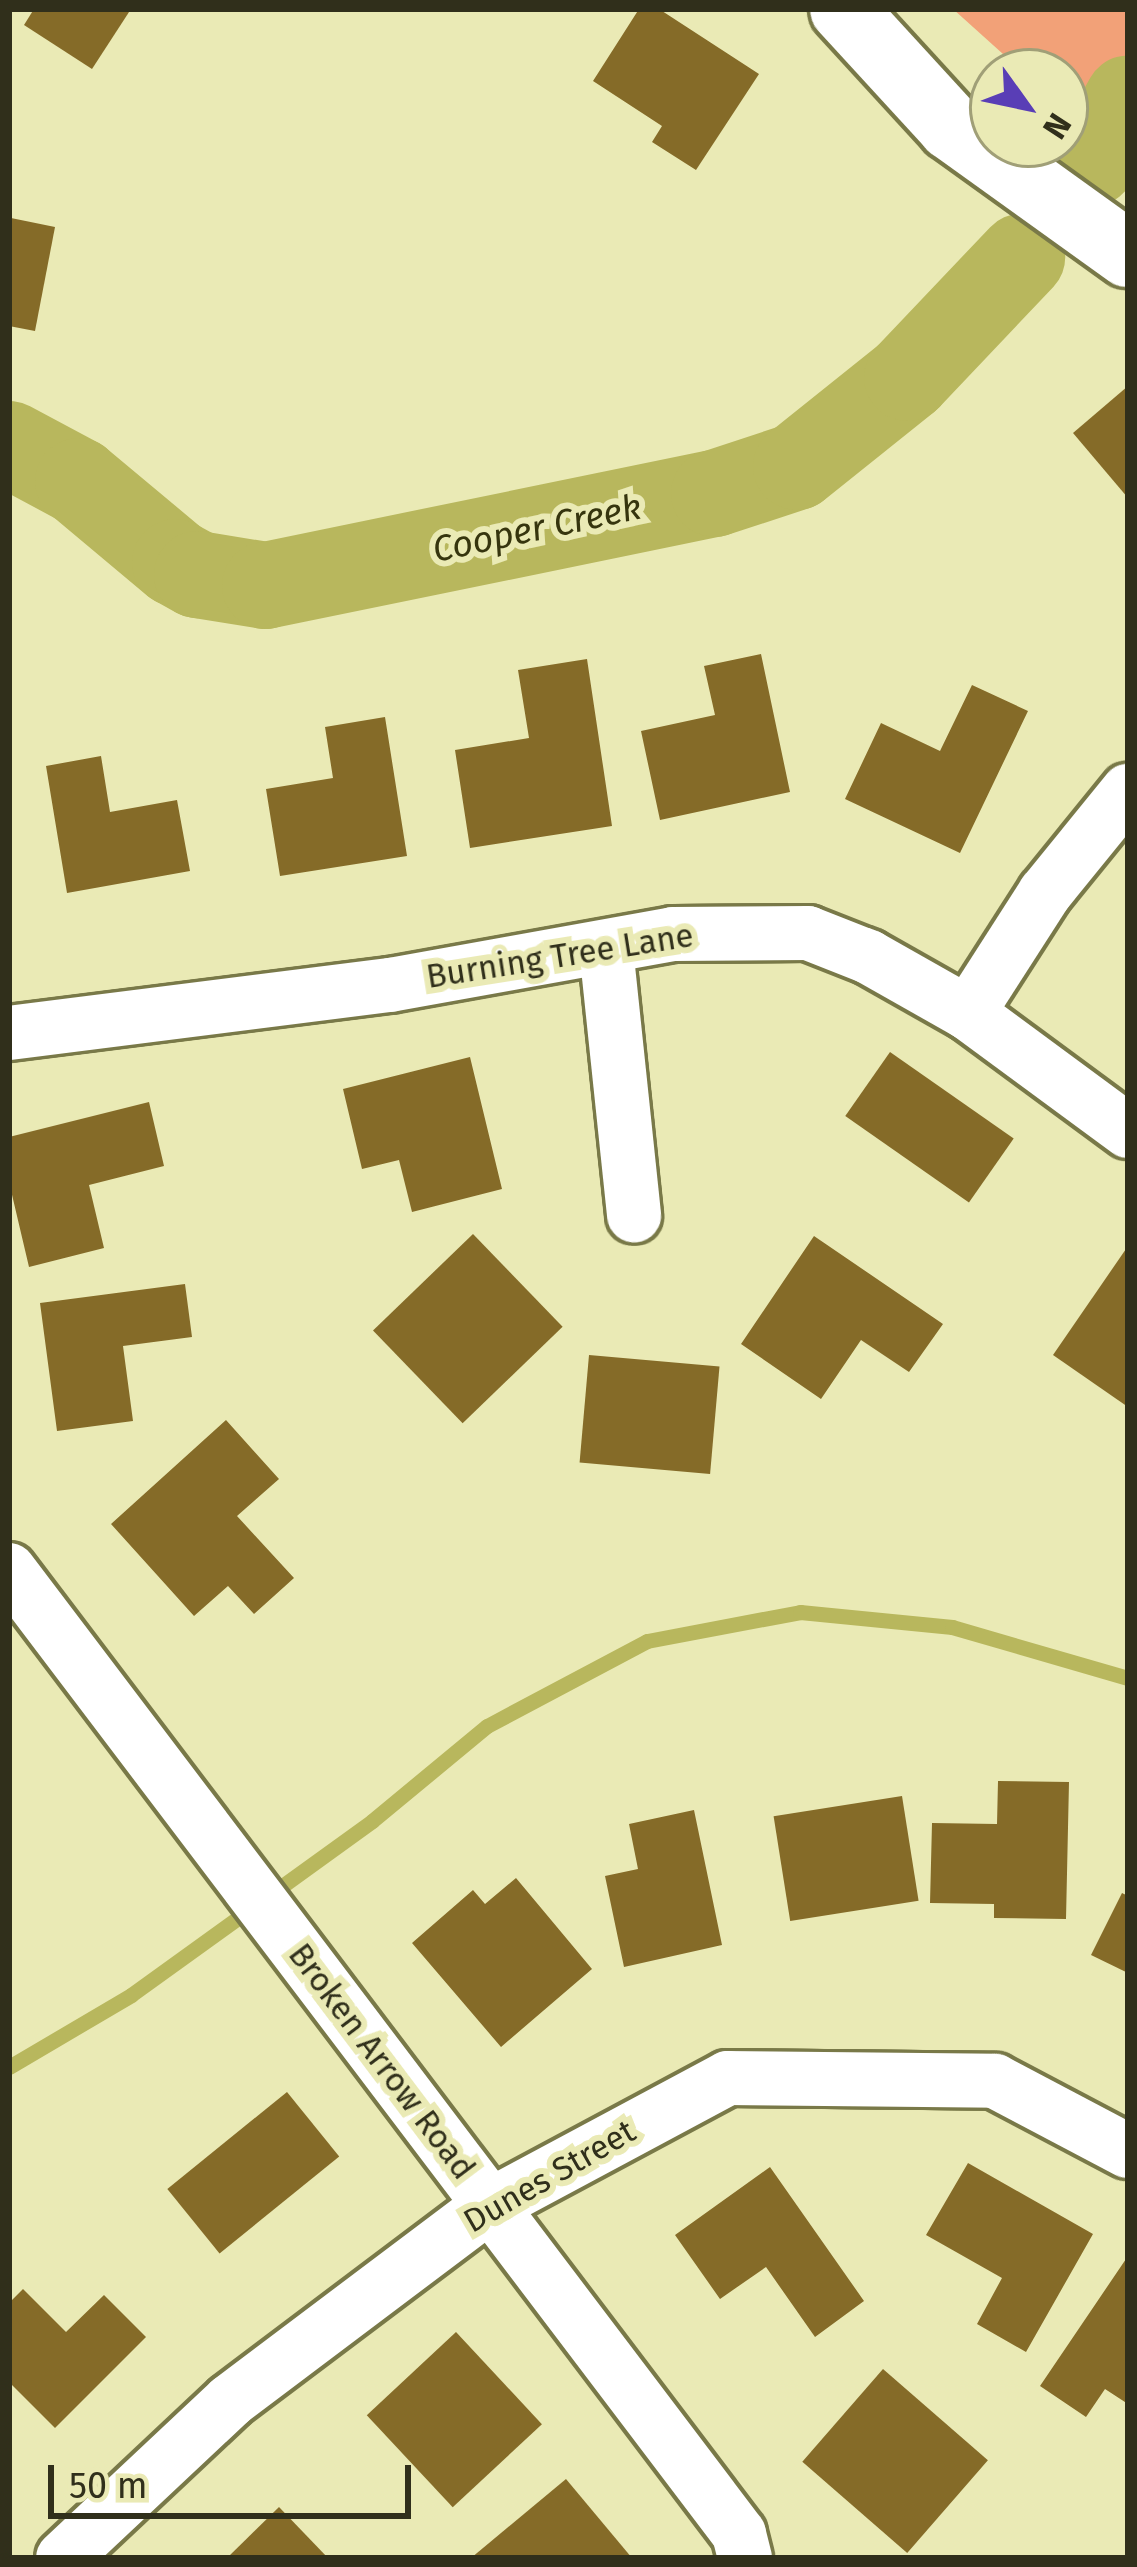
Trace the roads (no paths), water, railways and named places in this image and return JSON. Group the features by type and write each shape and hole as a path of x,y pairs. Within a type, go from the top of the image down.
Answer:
{"street":[{"path":"843,9 951,127 1128,254"},
{"path":"968,1013 1046,893 1128,791"},
{"name":"Burning Tree Lane","path":"9,1033 390,985 673,934 808,933 869,957 968,1013 1128,1131"},
{"path":"606,947 634,1216"},
{"name":"Broken Arrow Road","path":"9,1570 739,2534 745,2558"},
{"name":"Dunes Street","path":"62,2558 230,2401 490,2206 728,2078 995,2081 1128,2151"}],"waterway":[{"name":"Cooper Creek","path":"1092,162 1128,98"},
{"name":"Cooper Creek","path":"9,444 78,481 175,562 197,574 265,585 714,493 796,466 907,377 1021,257"},
{"path":"9,2067 131,1995 372,1821 487,1726 647,1641 800,1612 952,1627 1128,1678"}]}
